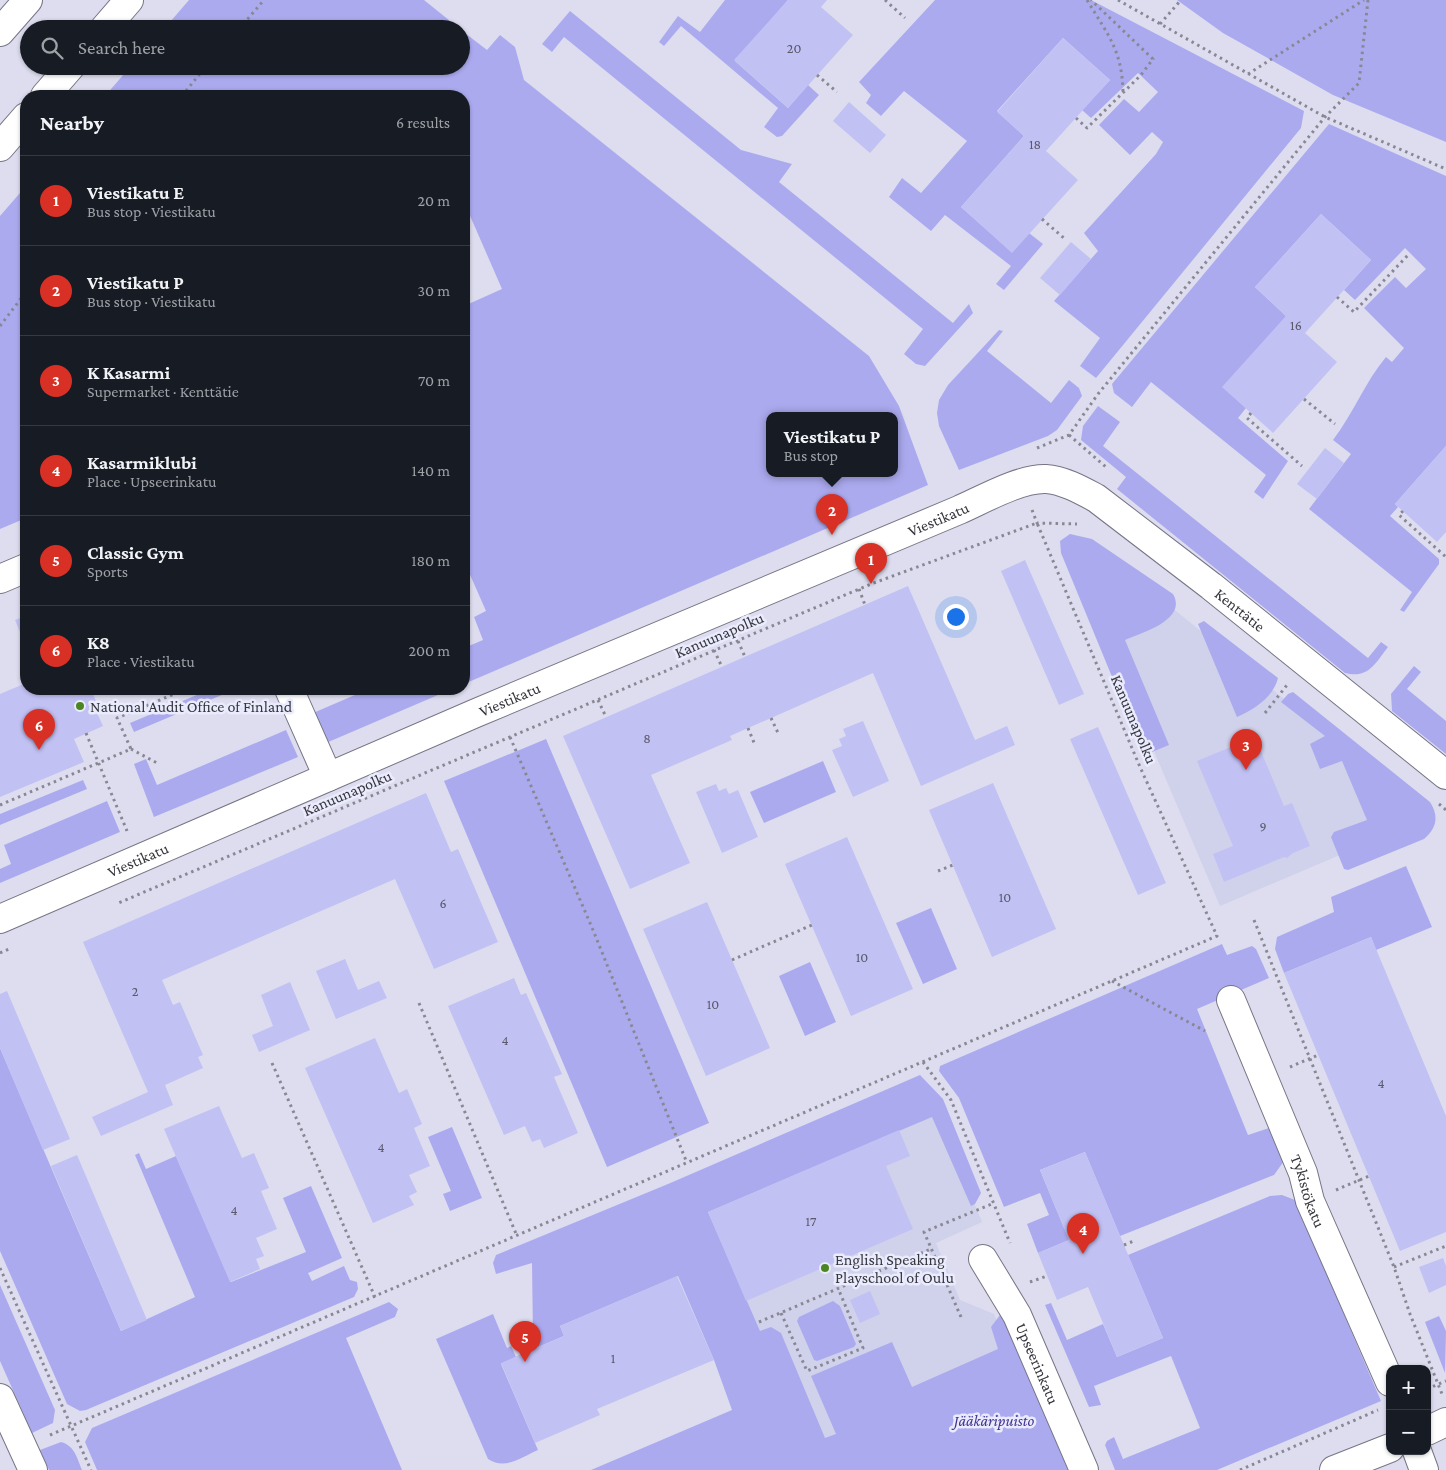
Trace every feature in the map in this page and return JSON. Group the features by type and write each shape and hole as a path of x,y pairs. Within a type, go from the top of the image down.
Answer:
{"main road":[{"path":"0,32 28,0"},
{"path":"112,20 129,0"},
{"path":"49,90 63,75"},
{"path":"0,147 20,124"},
{"name":"Kenttätie","path":"1020,484 1045,479 1076,487 1096,498 1257,622 1446,775"},
{"name":"Viestikatu","path":"0,919 328,777 1020,484"},
{"path":"0,579 20,571"},
{"path":"292,695 328,777"},
{"name":"Tykistökatu","path":"1231,1000 1303,1173 1310,1201 1386,1373"},
{"name":"Upseerinkatu","path":"983,1258 1017,1315 1084,1470"},
{"path":"0,1398 33,1470"},
{"path":"1431,1429 1446,1422"},
{"path":"1334,1470 1386,1450"},
{"path":"1418,1455 1424,1470"}],"path":[{"path":"247,20 264,0"},
{"path":"885,0 905,18"},
{"path":"1076,118 1087,128 1153,59 1089,0"},
{"path":"1089,0 1118,51 1123,92"},
{"path":"1118,0 1325,117 1446,169"},
{"path":"1160,24 1181,0"},
{"path":"1248,74 1364,0"},
{"path":"1036,448 1069,435 1098,394 1325,117 1359,83 1368,0"},
{"path":"817,74 837,92"},
{"path":"187,90 199,75"},
{"path":"1042,219 1065,239"},
{"path":"1337,298 1354,312 1409,254"},
{"path":"0,326 20,300"},
{"path":"1304,399 1335,424"},
{"path":"1251,413 1246,418 1302,466"},
{"path":"1069,435 1112,473"},
{"path":"1403,511 1399,515 1446,557"},
{"name":"Kanuunapolku","path":"110,907 859,589 1037,523 1136,758 1217,936 1112,981"},
{"path":"859,589 865,605"},
{"path":"738,641 745,657"},
{"path":"714,650 722,667"},
{"path":"1265,713 1290,680"},
{"path":"159,764 131,749 117,718 172,695"},
{"path":"598,700 606,717"},
{"path":"771,718 779,735"},
{"path":"748,728 755,745"},
{"path":"86,733 130,836"},
{"path":"510,737 593,930 687,1163"},
{"path":"0,805 131,749"},
{"path":"938,871 953,865"},
{"path":"1254,920 1394,1267 1438,1385 1446,1400"},
{"path":"732,960 812,925"},
{"path":"0,953 11,948"},
{"path":"21,1445 72,1427 1112,981 1206,1031"},
{"path":"419,1003 517,1236"},
{"path":"923,1062 951,1100 1012,1248"},
{"path":"272,1063 374,1297"},
{"path":"961,1317 924,1232 994,1203"},
{"path":"1124,1245 1136,1240"},
{"path":"1394,1267 1446,1246"},
{"path":"759,1322 931,1249"},
{"path":"0,1268 91,1470"},
{"path":"1027,1283 1047,1276"},
{"path":"781,1313 807,1371 863,1348 838,1288"},
{"path":"516,1332 523,1354"},
{"path":"1431,1388 1446,1381"},
{"path":"1240,1470 1381,1408"}],"shaded area":[{"path":"1160,598 1416,806 1396,831 1220,906 1090,601"},
{"name":"English Speaking Playschool of Oulu","path":"926,1089 982,1222 936,1243 960,1300 994,1314 1013,1359 785,1456 673,1196"}],"green space":[{"path":"189,0 424,0 449,20 172,20"},
{"path":"725,0 788,0 735,61 788,108 808,85 819,95 782,136 777,137 764,127 778,108 681,26 664,46 659,42 678,16 700,32"},
{"path":"935,0 1091,0 1304,111 1301,128 1096,378 1080,366 1100,338 1054,301 1098,251 1084,233 1156,154 1163,142 1152,132 1130,155 1099,125 1124,99 1139,112 1158,92 1138,73 1091,118 1082,110 1110,80 1063,38 997,111 1024,136 961,207 1012,252 1029,233 1043,244 1004,290 996,284 1011,266 945,215 931,231 889,197 902,178 921,193 967,141 904,91 881,116 866,103 871,95 859,82"},
{"path":"1177,0 1446,0 1446,142 1333,95 1223,33"},
{"path":"570,11 741,150 792,164 779,182 953,323 969,304 973,313 925,366 916,364 904,354 923,329 564,37 552,52 542,44"},
{"path":"500,35 515,47 524,80 869,356 899,406 928,485 470,681 470,645 483,640 474,617 486,611 470,575 470,303 502,289 470,216 470,90 110,90 123,75 470,75 470,37 487,50"},
{"path":"1329,124 1446,176 1446,446 1395,504 1398,507 1390,516 1439,559 1439,564 1404,612 1400,610 1412,592 1309,509 1351,454 1333,440 1347,420 1365,387 1386,357 1392,362 1404,348 1364,308 1395,277 1406,288 1426,269 1405,248 1355,300 1344,290 1371,260 1321,214 1255,287 1286,316 1246,408 1238,418 1288,461 1263,499 1254,492 1266,475 1151,382 1132,407 1114,393 1112,384"},
{"path":"20,193 20,521 0,529 0,216"},
{"path":"999,330 1003,331 987,351 1051,403 1069,380 1079,388 1082,396 1057,430 1048,436 959,470 939,426 937,413 939,400 948,385"},
{"path":"1098,406 1120,422 1103,446 1368,658 1381,642 1388,647 1375,664 1360,674 1345,673 1117,489 1126,477 1081,440 1083,426"},
{"path":"1070,534 1092,539 1173,594 1176,603 1174,611 1169,618 1151,629 1125,640 1169,745 1147,754 1143,752 1061,553 1060,541"},
{"path":"1204,621 1278,678 1272,691 1262,702 1237,717 1198,624"},
{"path":"1414,666 1421,672 1407,689 1446,721 1446,754 1392,711 1391,694"},
{"path":"1293,692 1430,802 1435,812 1435,822 1432,831 1424,839 1348,870 1344,869 1331,837 1334,832 1367,820 1342,761 1320,769 1310,744 1325,736 1281,702 1288,694"},
{"path":"197,695 222,695 134,732 130,723"},
{"path":"355,695 438,695 326,743 313,713"},
{"path":"286,730 298,757 154,817 134,764 146,759 157,785"},
{"path":"546,739 709,1123 607,1167 444,781"},
{"path":"823,761 836,792 764,823 750,792"},
{"path":"83,780 87,789 0,825 0,814"},
{"path":"107,801 120,832 0,883 0,869 11,864 4,845"},
{"path":"1406,866 1432,927 1376,950 1371,937 1284,973 1275,949 1277,937 1334,912 1331,897"},
{"path":"931,908 957,969 923,984 896,923"},
{"path":"1222,944 1227,955 1252,946 1256,949 1269,978 1197,1009 1248,1135 1269,1128 1284,1161 1274,1175 1120,1236 1085,1152 1040,1170 1069,1240 1038,1253 1027,1224 1049,1215 1040,1193 1004,1207 959,1098 939,1071 940,1066"},
{"path":"810,962 836,1022 805,1036 779,976"},
{"path":"0,1048 121,1331 195,1297 135,1155 139,1153 146,1169 176,1156 231,1282 306,1252 283,1198 311,1186 342,1258 308,1273 312,1281 344,1266 350,1280 357,1282 358,1289 354,1297 86,1410 80,1411 67,1404 0,1251"},
{"name":"Jääkäripuisto","path":"920,1075 943,1099 981,1193 975,1204 971,1206 932,1117 708,1212 760,1331 771,1327 781,1333 825,1438 836,1434 811,1376 892,1342 912,1387 998,1349 991,1327 1000,1315 1006,1320 1069,1470 591,1470 732,1410 714,1360 678,1276 560,1326 564,1336 538,1347 533,1338 532,1263 496,1274 493,1263 496,1255 668,1184"},
{"path":"452,1127 482,1198 450,1211 443,1194 451,1191 428,1137"},
{"path":"1282,1195 1295,1200 1381,1401 1217,1470 1115,1470 1105,1445 1107,1441 1114,1437 1123,1459 1200,1428 1171,1356 1094,1386 1101,1405 1089,1407 1045,1305 1051,1303 1067,1340 1103,1324 1117,1357 1163,1338 1128,1255 1270,1196"},
{"path":"0,1285 55,1410 53,1423 32,1433 0,1361"},
{"path":"833,1301 840,1306 856,1344 854,1347 817,1361 814,1360 797,1321 799,1317"},
{"path":"389,1302 398,1309 395,1317 346,1338 402,1470 97,1470 85,1442 92,1428"},
{"path":"493,1314 507,1348 511,1346 516,1357 501,1364 538,1450 507,1463 494,1462 488,1459 436,1339"},
{"path":"1439,1316 1446,1331 1445,1373 1425,1322"},
{"path":"61,1442 72,1449 82,1470 49,1470 40,1450"}],"building":[{"path":"788,0 827,0 821,7 853,35 788,108 734,60"},
{"path":"1063,38 1110,80 1046,151 1078,180 1012,253 961,207 1024,136 997,112"},
{"path":"849,102 886,135 870,153 833,121"},
{"path":"1321,214 1371,260 1305,333 1337,362 1273,433 1222,387 1286,316 1255,287"},
{"path":"1071,242 1091,259 1060,295 1040,278"},
{"path":"1446,446 1446,532 1437,542 1395,504"},
{"path":"1325,448 1344,463 1317,499 1297,484"},
{"path":"1025,560 1084,694 1059,705 1001,571"},
{"path":"908,586 975,740 1007,726 1015,745 921,786 873,673 730,736 732,740 651,775 690,863 630,889 563,736"},
{"path":"20,618 20,632 15,620"},
{"path":"20,686 20,695 93,695 100,711 97,713 103,726 74,739 84,762 0,797 0,694"},
{"path":"863,721 889,781 853,797 832,750 842,746 839,739 846,736 843,729"},
{"path":"1098,727 1166,883 1138,895 1070,739"},
{"path":"1255,737 1284,806 1292,803 1310,846 1293,853 1287,858 1284,857 1224,882 1213,854 1233,846 1197,761"},
{"path":"993,783 1056,929 992,957 929,810"},
{"path":"716,784 719,791 726,788 729,794 738,790 758,837 722,853 696,792"},
{"path":"426,793 451,852 458,849 498,942 434,969 395,879 162,980 173,1005 180,1002 203,1055 198,1057 203,1068 165,1085 173,1105 101,1136 92,1117 148,1092 83,942"},
{"path":"847,837 913,989 851,1016 785,864"},
{"path":"707,902 770,1048 706,1076 643,929"},
{"path":"1371,937 1446,1116 1446,1232 1400,1251 1284,973"},
{"path":"345,959 358,990 379,981 387,998 336,1019 316,971"},
{"path":"514,978 521,995 526,993 562,1074 554,1077 578,1133 544,1148 540,1139 532,1142 525,1126 504,1135 448,1006"},
{"path":"290,982 310,1030 259,1052 252,1035 273,1026 261,995"},
{"path":"7,991 70,1139 43,1150 0,1048 0,994"},
{"path":"375,1038 399,1093 407,1089 422,1124 414,1128 430,1166 409,1175 417,1192 409,1196 414,1205 373,1223 305,1068"},
{"path":"219,1106 242,1158 254,1153 269,1188 261,1191 277,1229 256,1238 264,1256 256,1259 260,1269 230,1282 164,1129"},
{"path":"899,1130 910,1156 886,1166 913,1229 746,1301 708,1212"},
{"path":"1085,1152 1163,1338 1117,1357 1088,1287 1057,1300 1038,1253 1069,1240 1040,1170"},
{"path":"77,1155 147,1320 121,1331 51,1166"},
{"path":"1443,1258 1446,1266 1446,1285 1429,1293 1419,1267"},
{"path":"677,1276 714,1360 597,1409 600,1415 535,1443 501,1363 564,1336 560,1326"},
{"path":"870,1291 880,1314 860,1323 850,1300"}],"place":[{"name":"Viestikatu P","path":"832,535"},
{"name":"Viestikatu E","path":"871,584"},
{"name":"National Audit Office of Finland","path":"80,706"},
{"name":"K8","path":"39,750"},
{"name":"K Kasarmi","path":"1246,770"},
{"name":"Kasarmiklubi","path":"1083,1254"},
{"name":"English Speaking Playschool of Oulu","path":"825,1268"},
{"name":"Classic Gym","path":"525,1362"}]}
